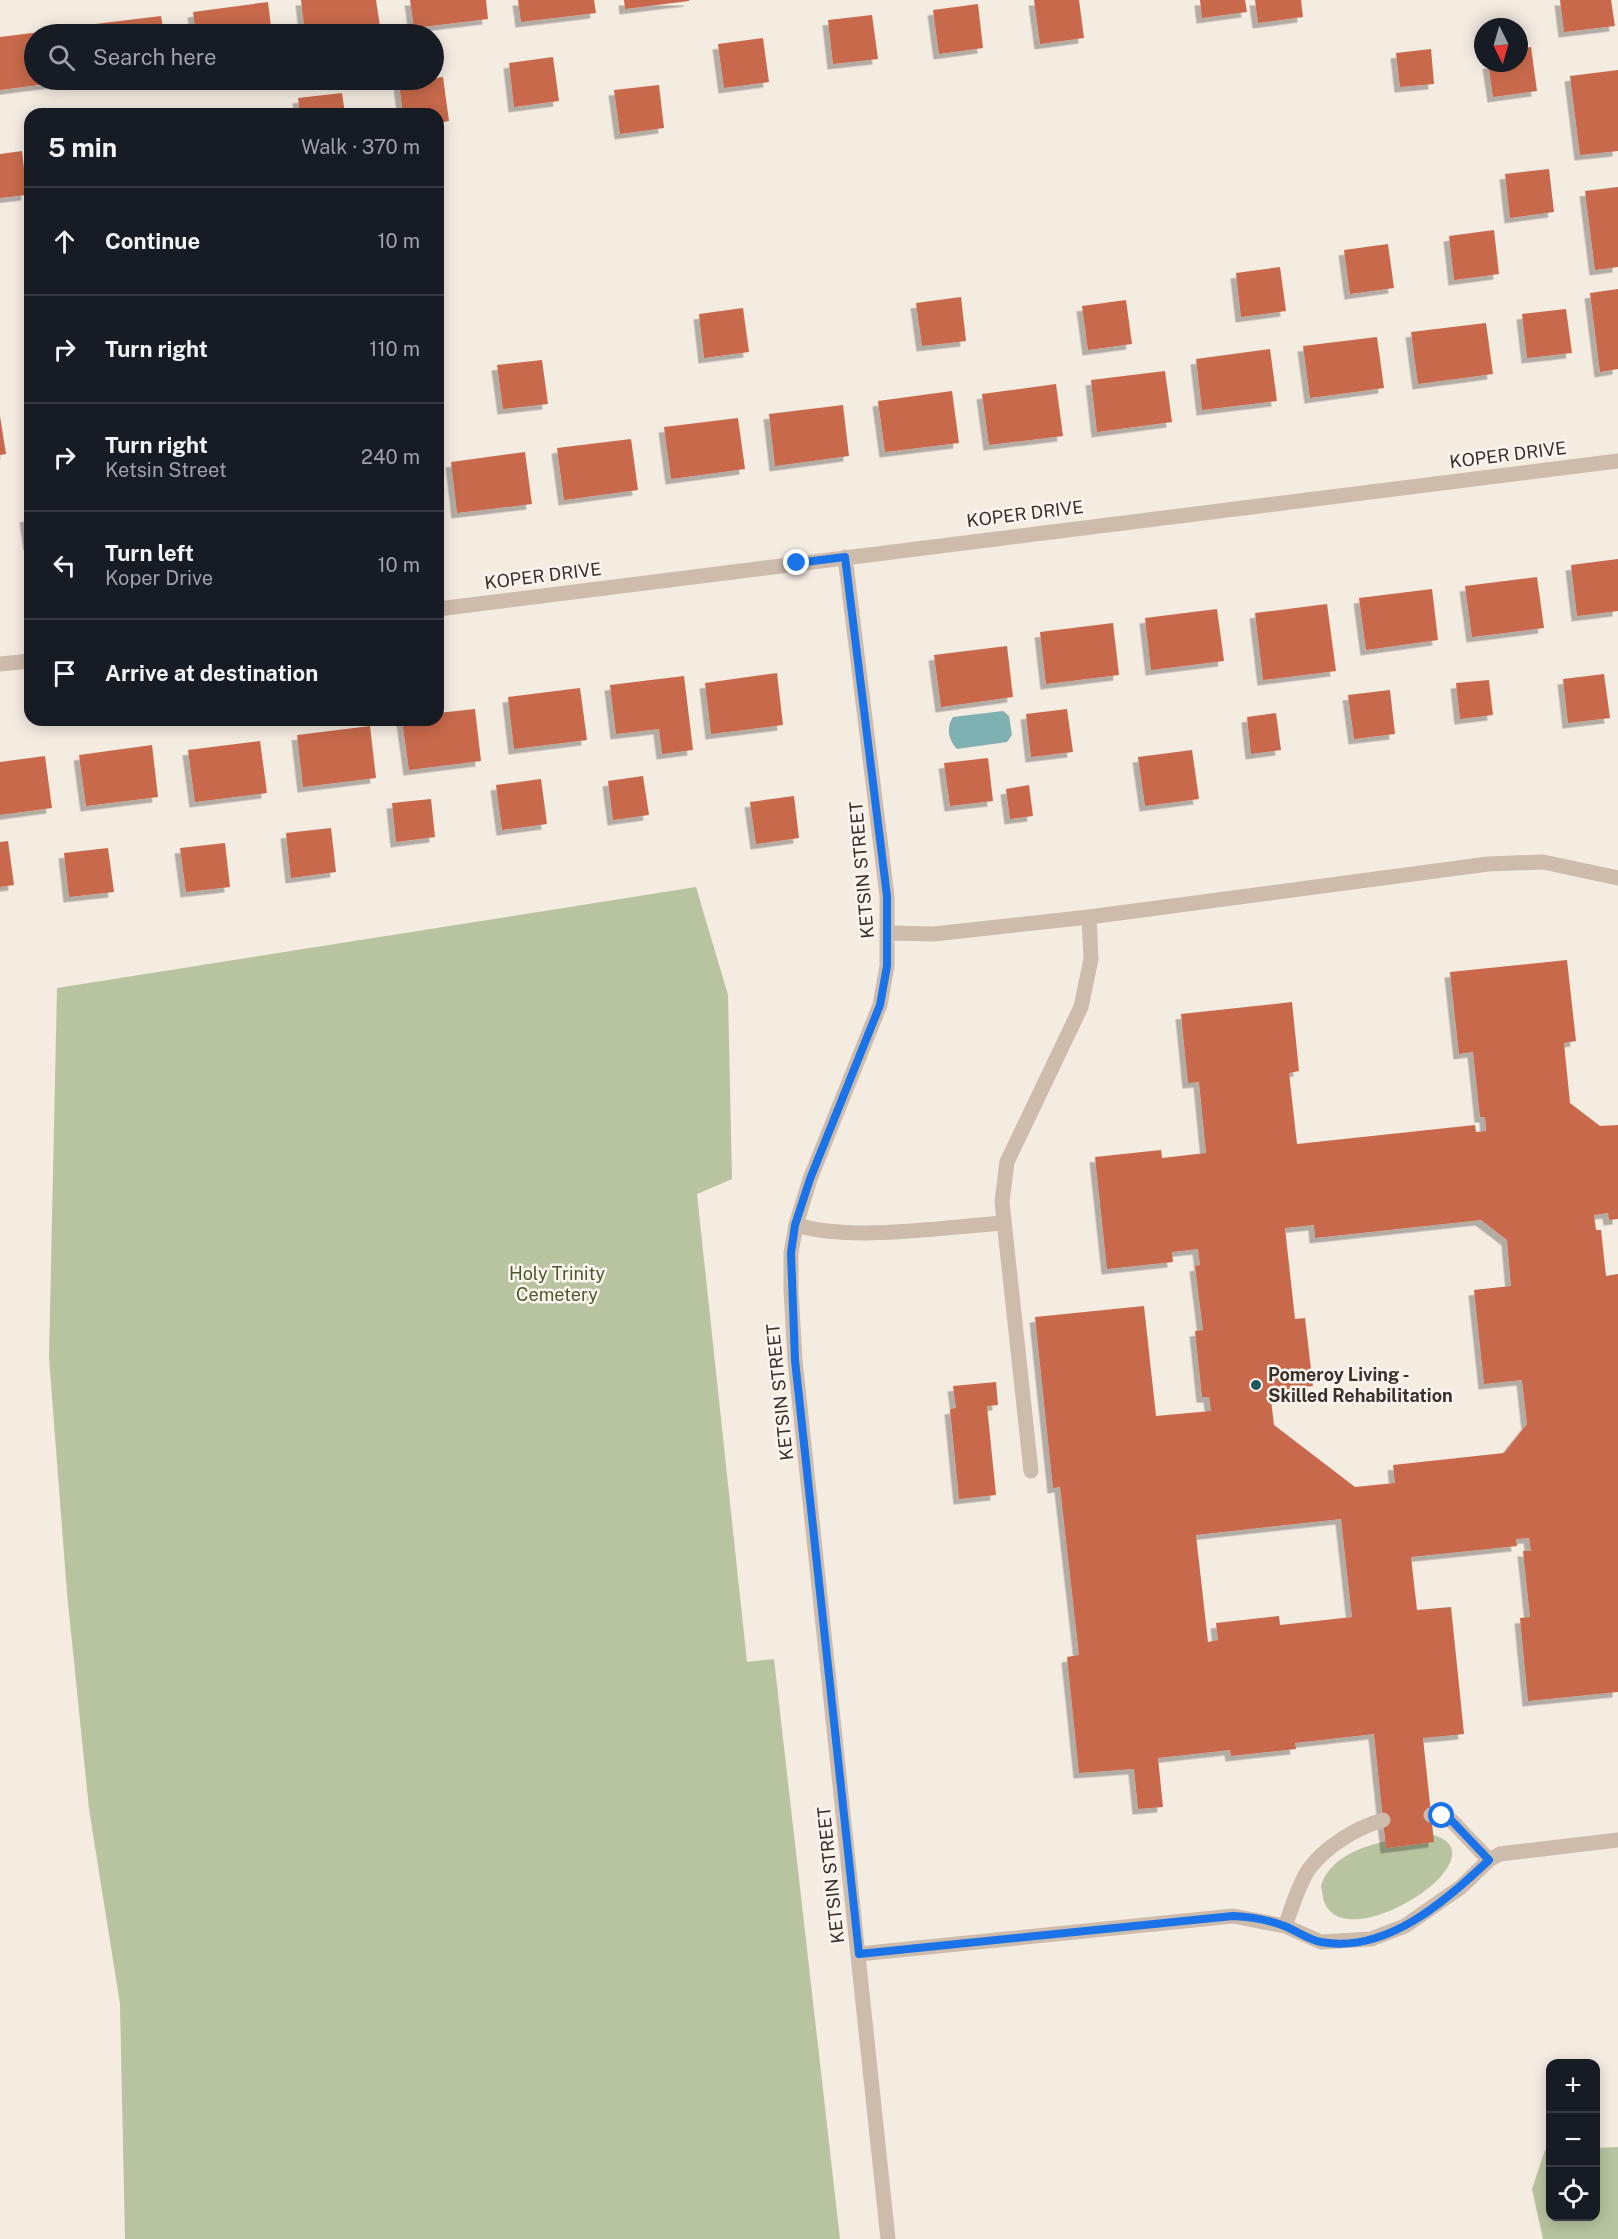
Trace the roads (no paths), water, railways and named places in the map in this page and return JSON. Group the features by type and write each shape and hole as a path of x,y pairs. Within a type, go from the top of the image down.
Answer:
{"street":[{"name":"KOPER DRIVE","path":"444,608 1618,461"},
{"name":"KETSIN STREET","path":"845,557 887,896 889,933 887,966 880,1005 810,1179 795,1225 791,1253 790,1290 795,1360 888,2239"},
{"path":"0,664 24,662"},
{"path":"889,933 934,934 1089,917 1488,864 1543,862 1618,878"},
{"path":"1031,1471 1004,1223 1002,1182 1007,1162 1081,1007 1091,959 1089,917"},
{"path":"795,1225 820,1232 848,1233 1004,1223"},
{"path":"1431,1815 1452,1821 1489,1860"},
{"path":"1285,1926 1308,1870 1350,1835 1383,1820"},
{"path":"859,1954 1233,1916 1285,1926 1322,1942 1371,1939 1405,1926 1461,1887 1489,1860 1509,1851 1618,1840"}],"water":[{"path":"1003,711 1009,716 1012,735 1007,742 957,749 950,738 949,729 953,717"}],"place":[{"name":"Pomeroy Living - Skilled Rehabilitation","path":"1256,1385"}],"park label":[{"name":"Holy Trinity Cemetery","path":"557,1284"}]}
